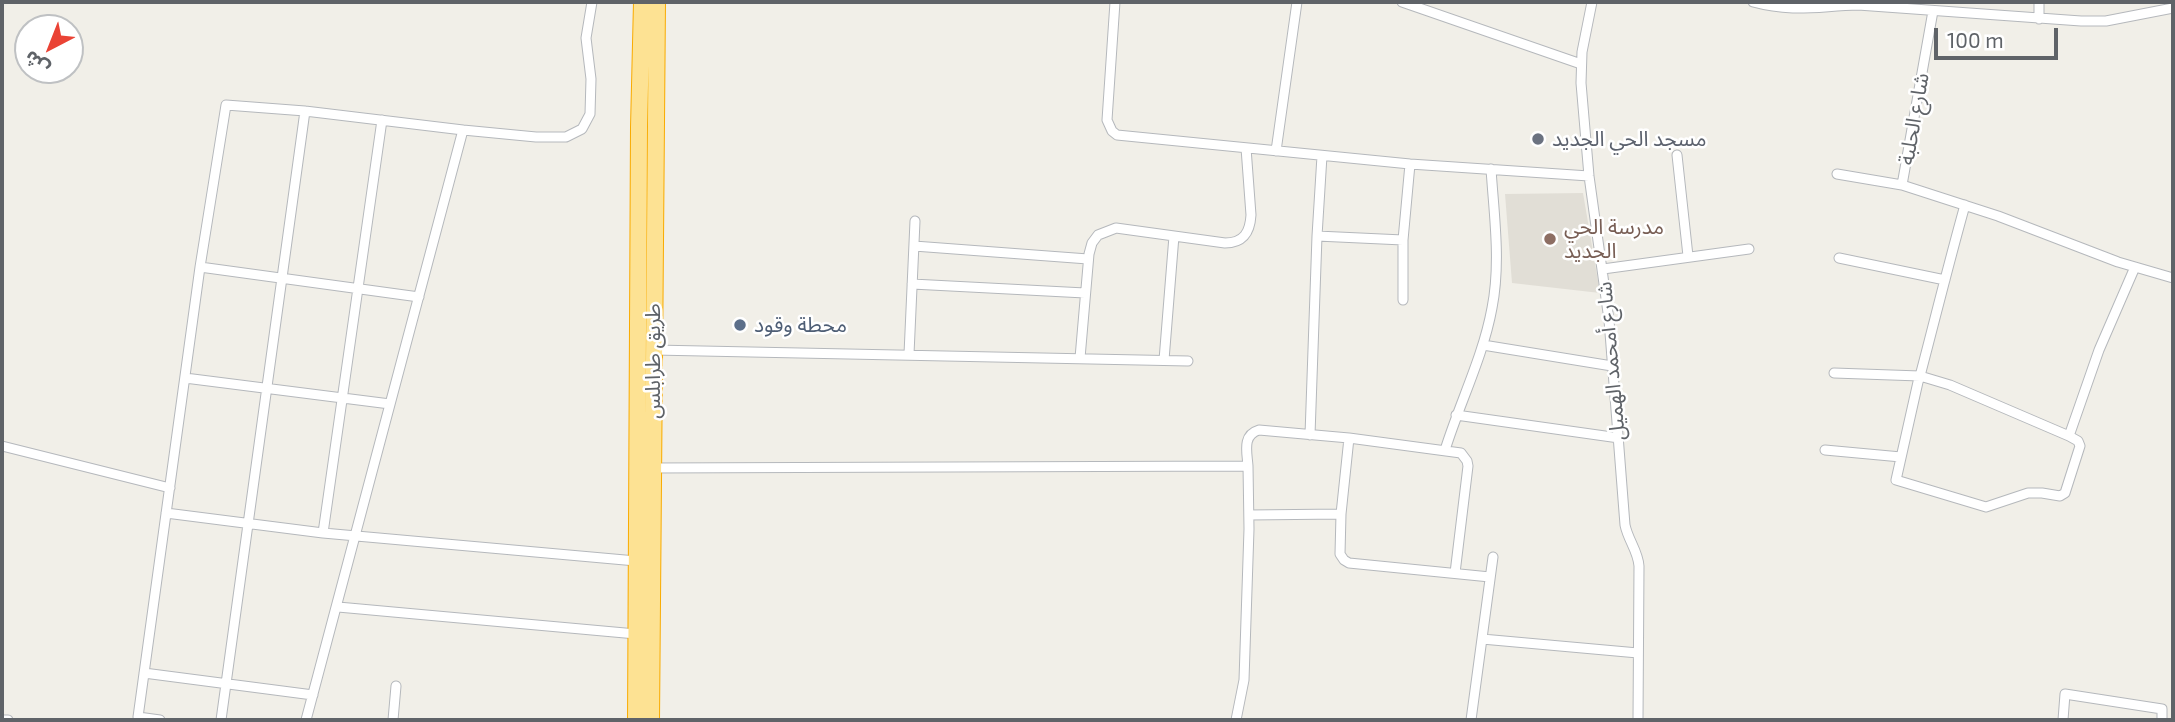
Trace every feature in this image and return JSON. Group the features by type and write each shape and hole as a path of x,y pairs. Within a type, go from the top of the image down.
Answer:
{"highway":[{"path":"636,720 642,2"},
{"name":"طريق طرابلس","path":"651,720 657,2"}],"street":[{"path":"160,720 137,719 200,267 226,105 305,111 536,137 566,137 582,129 590,114 592,79 586,38 592,2"},
{"path":"1115,2 1107,120 1112,131 1123,136 1410,164 1589,176"},
{"path":"1276,151 1297,2"},
{"path":"1402,2 1581,64"},
{"name":"شارع أمحمد الهميل","path":"1592,2 1581,64 1589,176 1609,320 1625,525 1639,566 1638,720"},
{"path":"1753,2 1788,9 1858,5 2039,19 2106,20 2173,8"},
{"path":"2039,2 2039,19"},
{"name":"شارع الحلبة","path":"1902,186 1933,10"},
{"path":"221,720 305,111"},
{"path":"323,533 382,120"},
{"path":"306,720 463,130"},
{"path":"1080,358 1088,259 1092,243 1098,235 1116,228 1235,243 1247,234 1251,215 1246,148"},
{"path":"1677,155 1688,256"},
{"path":"1310,435 1322,156"},
{"path":"1403,300 1403,240 1410,164"},
{"path":"1445,450 1455,415 1483,345 1492,309 1497,268 1491,169"},
{"path":"1837,174 1902,186 1965,205 2135,267 2173,278"},
{"path":"1834,373 1920,376 1950,385 2069,436 2079,442 2080,446 2065,493 2060,496 2028,494 1986,507 1898,482 1896,477 1920,376 1965,205"},
{"path":"909,354 915,221"},
{"path":"1164,360 1174,236"},
{"path":"1317,236 1403,240"},
{"path":"914,246 1088,259"},
{"path":"1603,269 1749,249"},
{"path":"1839,258 1945,280"},
{"path":"200,267 419,297"},
{"path":"2069,436 2098,350 2135,267"},
{"path":"912,284 1085,293"},
{"path":"1483,345 1612,366"},
{"path":"654,350 1188,361"},
{"path":"185,378 390,404"},
{"path":"1455,415 1619,438"},
{"path":"1236,720 1244,680 1249,515 1247,441 1248,436 1255,431 1349,438 1461,453 1467,461 1455,573"},
{"path":"1349,438 1340,554 1347,562 1490,577"},
{"path":"2,446 170,488"},
{"path":"1825,450 1901,457"},
{"path":"652,468 1248,466"},
{"path":"166,513 323,533 636,561"},
{"path":"1249,515 1341,514"},
{"path":"1471,720 1493,557"},
{"path":"338,607 636,634"},
{"path":"1482,639 1638,653"},
{"path":"144,673 313,695"},
{"path":"393,720 396,685"},
{"path":"2063,720 2065,694 2162,709 2162,720"},
{"path":"2,720 8,720"}],"shaded area":[{"name":"مدرسة الحي الجديد","path":"1583,193 1600,293 1512,283 1505,194"}],"place":[{"name":"مسجد الحي الجديد","path":"1538,139"},
{"name":"مدرسة الحي الجديد","path":"1550,239"},
{"name":"محطة وقود","path":"740,325"}]}
